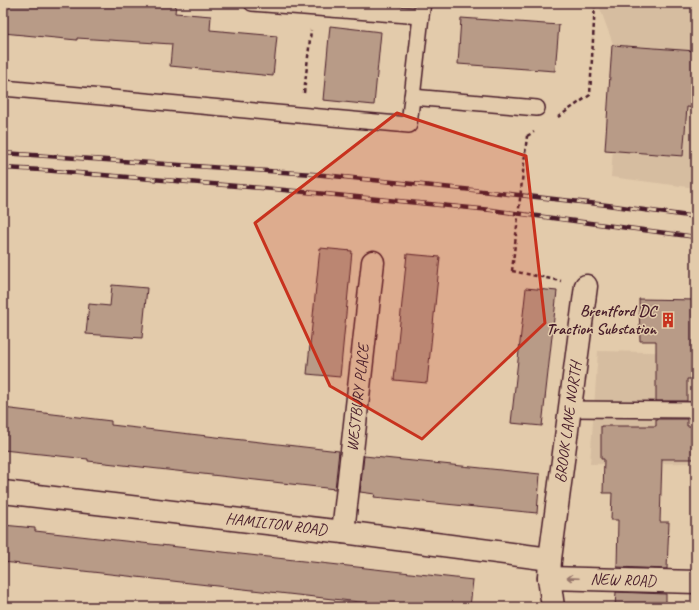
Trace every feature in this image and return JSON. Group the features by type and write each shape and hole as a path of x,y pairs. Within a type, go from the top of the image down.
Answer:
{"street":[{"name":"WESTBURY PLACE","path":"344,532 373,262"},
{"name":"BROOK LANE NORTH","path":"553,607 549,568 586,286"},
{"name":"HAMILTON ROAD","path":"3,492 344,532 549,568"},
{"name":"NEW ROAD","path":"549,568 696,582"}],"lane":[{"path":"3,88 408,125 422,9 313,8 252,3"},
{"path":"412,97 537,108"},
{"path":"570,409 696,410"}],"path":[{"path":"574,107 590,95 594,3"},
{"path":"302,115 313,8"},
{"path":"527,136 512,271 586,286"}],"highlighted area":[{"path":"397,113 526,156 545,323 422,439 330,386 255,223"}],"shaded area":[{"path":"598,3 696,3 696,188 611,177 619,60"},
{"path":"598,351 696,353 696,463 590,464"}],"building":[{"path":"3,3 176,3 175,13 211,16 210,30 277,36 273,76 170,66 172,44 77,38 77,40 3,33"},
{"path":"461,18 559,25 555,71 458,64"},
{"path":"330,26 381,32 374,105 323,100"},
{"path":"612,45 696,51 696,108 687,107 683,156 605,150"},
{"path":"320,248 352,251 340,377 307,374"},
{"path":"407,254 440,257 427,383 394,380"},
{"path":"112,285 147,288 142,338 86,334 89,304 110,306"},
{"path":"526,288 557,291 542,426 511,423"},
{"path":"639,299 696,300 696,379 687,379 687,401 656,401 656,341 640,341"},
{"path":"3,408 111,421 111,425 339,451 335,489 3,450"},
{"path":"656,419 687,419 687,426 696,426 696,459 662,459 660,522 669,522 667,569 617,567 618,520 611,520 612,493 603,493 604,459 601,459 601,426 656,426"},
{"path":"364,456 540,474 537,513 374,497 375,494 360,492"},
{"path":"3,525 35,528 35,531 473,580 470,607 404,607 3,562"},
{"path":"616,592 666,594 666,607 615,607"}],"railway":[{"path":"3,153 313,174 607,205 696,217"},
{"path":"3,168 274,189 491,210 696,237"}],"place":[{"name":"Brentford DC Traction Substation","path":"668,320"}]}
